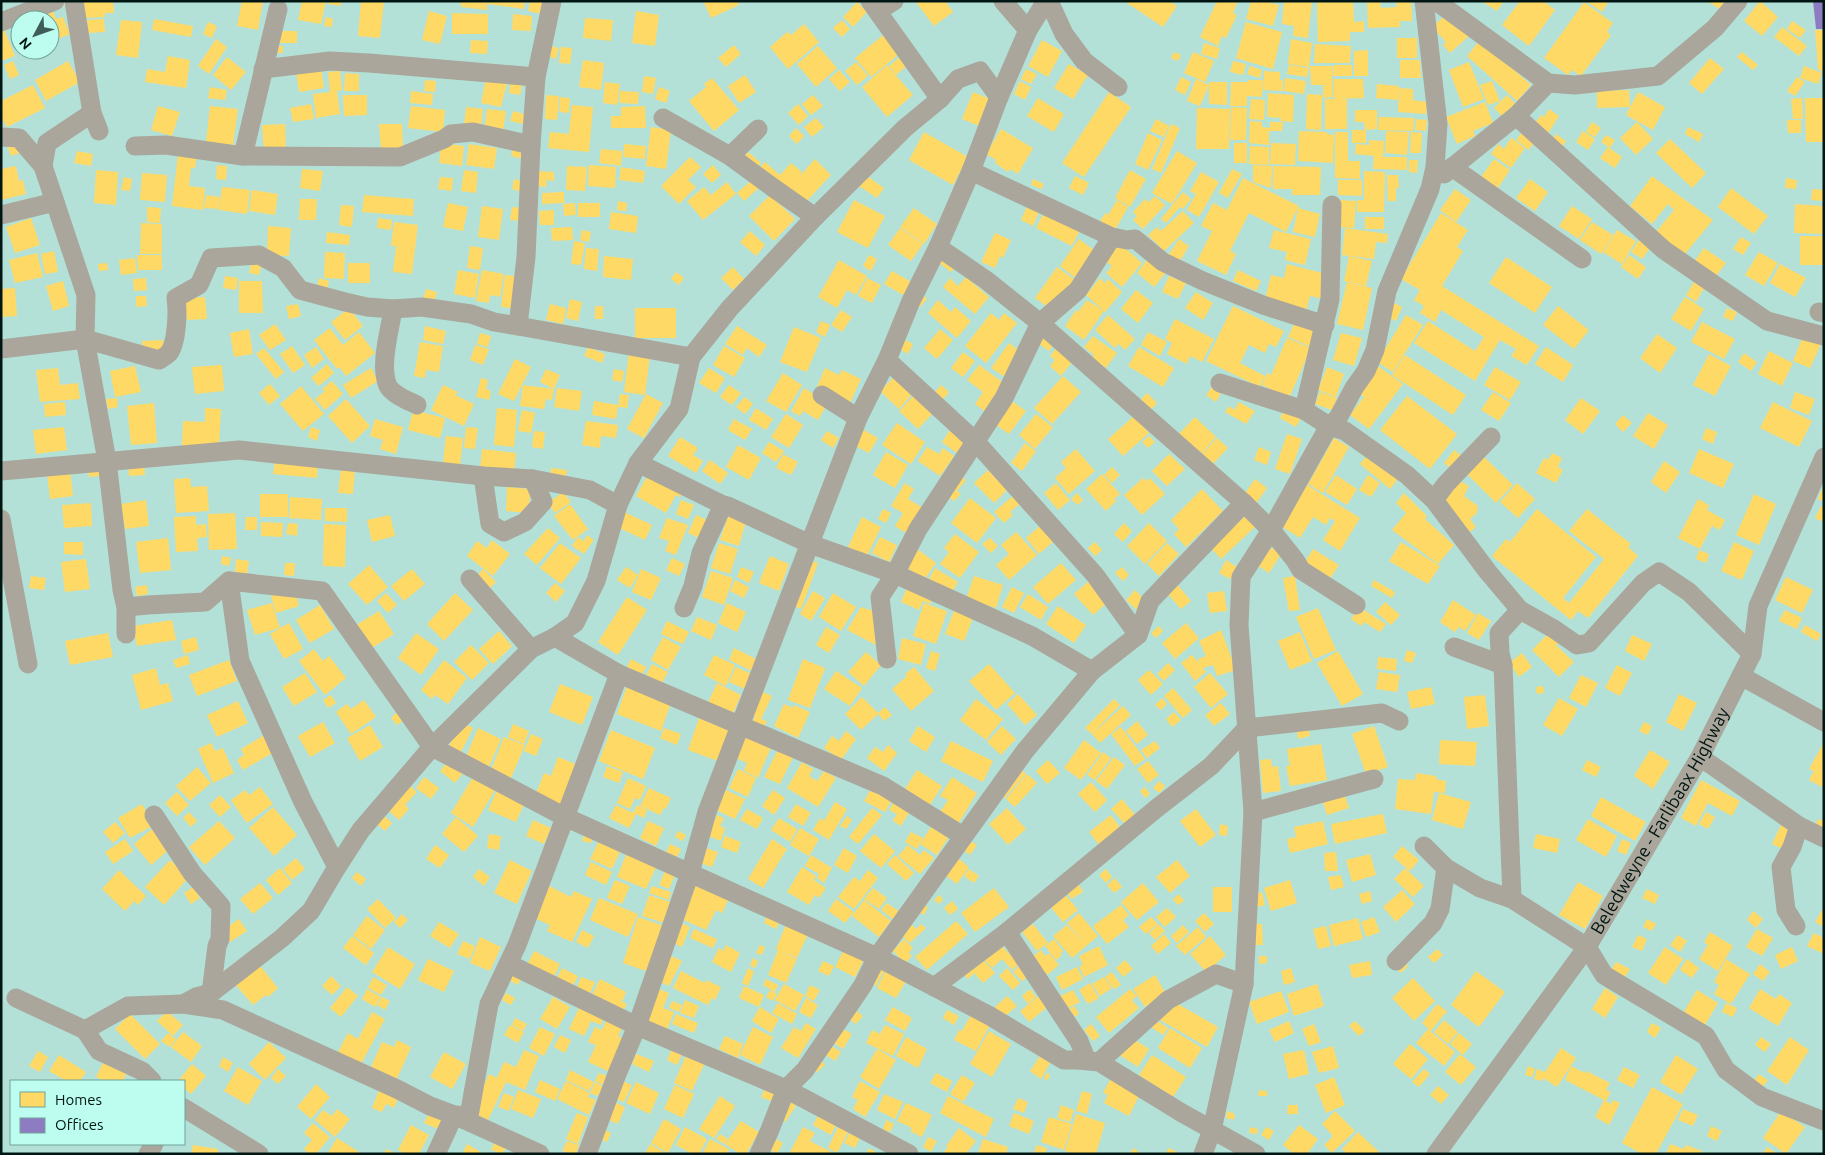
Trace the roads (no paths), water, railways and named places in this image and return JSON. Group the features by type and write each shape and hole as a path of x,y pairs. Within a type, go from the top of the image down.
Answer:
{"street":[{"path":"1,22 54,1"},
{"path":"74,1 92,112 99,131"},
{"path":"518,326 526,257 536,77 552,1"},
{"path":"894,1 874,6 940,99"},
{"path":"1003,1 1028,30"},
{"path":"587,1154 637,1026 690,872 707,812 739,725 858,418 887,360 938,247 1028,30 1048,1 1064,34 1084,61 1118,87"},
{"path":"1202,1154 1212,1130 1244,984 1254,812 1238,625 1241,577 1271,530 1329,426 1338,418 1366,371 1375,350 1387,291 1430,188 1435,167 1438,124 1424,1"},
{"path":"1436,1 1548,83 1575,85 1658,76 1715,28 1738,1"},
{"path":"244,156 278,8"},
{"path":"263,69 330,61 536,77"},
{"path":"183,1004 196,997 211,993 282,938 311,911 361,830 432,747 531,649 556,637 575,623 596,581 618,505 638,463 679,409 691,357 730,308 815,217 904,128 940,99 958,79 980,71 999,97"},
{"path":"1430,188 1452,167 1481,146 1516,116 1548,83"},
{"path":"43,166 47,143 92,112"},
{"path":"1516,116 1664,250 1767,321 1824,336"},
{"path":"663,118 730,156 815,217"},
{"path":"730,156 758,129"},
{"path":"135,146 166,145 244,156 400,157 444,139 451,134 473,132 531,145"},
{"path":"1,137 19,138 43,166 86,295 85,339 107,460 122,590 126,608 126,634"},
{"path":"1452,167 1582,259"},
{"path":"971,171 1112,236 1126,240 1135,239 1163,262 1203,281 1263,305 1325,325"},
{"path":"1,215 55,202"},
{"path":"1304,410 1330,299 1332,205"},
{"path":"887,659 880,597 895,574 918,530 1004,398 1040,323 1078,290 1112,236"},
{"path":"938,247 986,280 1040,323 1244,503 1271,530 1301,570 1356,605"},
{"path":"1,349 85,339 159,360 169,353 173,343 178,309 176,298 199,285 211,258 258,255 283,268 300,290 368,307 394,309 422,307 471,314 494,322 691,357"},
{"path":"394,309 384,368 389,388 417,405"},
{"path":"887,360 976,442 1095,575 1138,635"},
{"path":"1220,383 1304,410 1329,426 1345,431 1407,475 1434,500 1488,572 1520,610 1554,629 1577,645 1589,643 1643,584 1659,572 1689,592 1752,654"},
{"path":"822,395 858,418"},
{"path":"1434,500 1446,484 1491,437"},
{"path":"1,471 107,460 239,450 483,476 533,479 590,490 618,505"},
{"path":"638,463 723,505 810,544 895,574 1032,636 1092,671"},
{"name":"Beledweyne - Farlibaax Highway","path":"1436,1154 1587,947 1700,757 1752,654 1758,606 1822,466"},
{"path":"483,476 490,524 504,532 525,522 543,502 533,479"},
{"path":"759,1154 786,1089 805,1070 863,985 877,957 1025,751 1092,671 1138,635 1150,601 1244,503"},
{"path":"684,608 702,553 723,505"},
{"path":"1,519 28,664"},
{"path":"470,579 531,649"},
{"path":"126,608 204,602 229,581 322,591 432,747 564,817 877,957 990,1016 1064,1060 1099,1062 1182,1113 1256,1154"},
{"path":"229,581 240,661 303,802 337,867"},
{"path":"1512,899 1503,666 1499,633 1520,610"},
{"path":"556,637 619,674 883,786 963,836"},
{"path":"1454,647 1503,666"},
{"path":"454,1115 470,1116 489,1004 509,964 619,674"},
{"path":"1740,676 1824,722"},
{"path":"934,986 1007,932 1157,808 1211,766 1247,728 1382,713 1399,721"},
{"path":"1700,757 1798,826 1824,838"},
{"path":"1254,812 1374,779"},
{"path":"154,815 192,873 221,906 220,939 217,946 211,993"},
{"path":"1796,926 1786,910 1781,868 1792,847 1798,826"},
{"path":"1424,846 1446,868 1480,888 1512,899 1587,947 1604,975 1706,1036 1726,1070 1762,1097 1824,1121"},
{"path":"1396,961 1433,923 1440,909 1446,868"},
{"path":"1007,932 1079,1041 1084,1056 1079,1060"},
{"path":"509,964 637,1026 786,1089 909,1154"},
{"path":"1099,1062 1168,1000 1216,974 1244,984"},
{"path":"16,998 85,1030 99,1052 142,1071 151,1080"},
{"path":"85,1030 128,1006 183,1004 223,1010 397,1089 430,1106 540,1154"},
{"path":"185,1109 259,1154"},
{"path":"436,1154 454,1115"}]}
